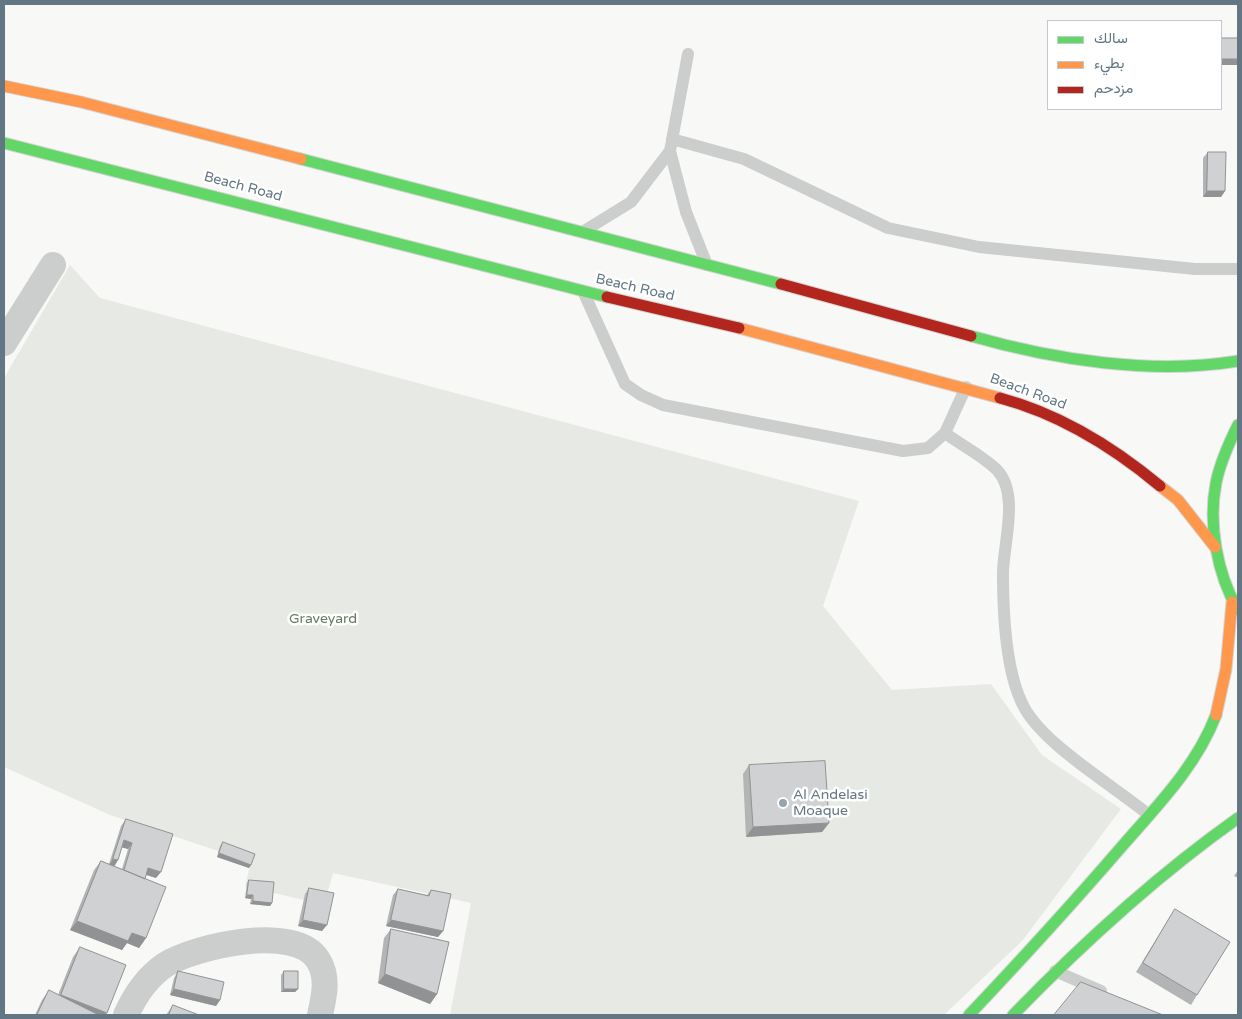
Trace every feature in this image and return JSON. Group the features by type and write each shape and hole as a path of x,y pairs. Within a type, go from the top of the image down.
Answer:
{"main road":[{"path":"4,86 81,102 581,232 875,309 1026,352 1086,361 1151,365 1214,365 1238,361"},
{"name":"Beach Road","path":"4,143 583,291 747,330 966,387 1019,403 1081,429 1136,466 1178,500 1215,547"},
{"path":"969,1015 1032,949 1149,816 1200,748 1218,708 1235,606 1215,547 1216,483 1238,425"},
{"path":"1013,1015 1055,971 1155,880 1193,848 1238,818"}],"street":[{"path":"4,343 53,265"},
{"path":"126,1015 142,986 166,964 214,946 266,940 292,942 306,948 318,959 325,981 320,1015"}],"lane":[{"path":"688,54 671,145 686,212 707,265"},
{"path":"581,232 631,202 671,145"},
{"path":"671,145 744,159 888,228 979,247 1195,269 1238,269"},
{"path":"583,291 625,384 641,396 663,405 902,451 928,448 945,433 966,387"},
{"path":"945,433 998,471 1007,491 1009,517 1003,572 1009,658 1012,676 1025,709 1045,734 1149,816"},
{"path":"1055,971 1114,997"}],"green space":[{"name":"Graveyard","path":"70,265 100,298 859,501 823,606 892,690 991,684 1042,755 1121,809 1023,940 944,1015 450,1015 471,903 333,873 324,905 245,886 251,862 110,815 4,767 4,378"}],"building":[{"path":"1222,38 1238,38 1238,59 1222,59"},
{"path":"1208,152 1226,152 1225,191 1207,191"},
{"name":"Al Andelasi Moaque","path":"825,761 829,823 753,827 749,765"},
{"path":"126,819 173,834 161,872 148,868 145,879 124,870 132,843 124,840 118,860 113,859"},
{"path":"223,842 255,854 251,865 219,853"},
{"path":"101,861 166,887 146,938 132,933 128,941 77,921"},
{"path":"249,880 274,882 272,903 253,901 253,895 247,895"},
{"path":"309,888 334,893 327,925 303,920"},
{"path":"398,889 429,896 431,890 451,894 443,931 391,920"},
{"path":"1175,909 1230,942 1197,995 1143,963"},
{"path":"391,929 449,942 437,994 385,974"},
{"path":"80,947 126,965 107,1013 61,995"},
{"path":"178,971 224,982 220,1000 174,989"},
{"path":"284,971 298,971 298,989 284,989"},
{"path":"1081,982 1163,1015 1054,1015"},
{"path":"49,990 97,1014 37,1015"},
{"path":"173,1005 199,1015 169,1015"}],"traffic: fast":[{"path":"4,143 607,297"},
{"path":"301,159 781,284"},
{"path":"971,336 1036,352 1104,363 1172,366 1238,361"},
{"path":"1238,425 1225,453 1216,483 1213,515 1216,548 1220,565 1238,610"},
{"path":"969,1015 1067,909 1163,799 1199,751 1216,715"},
{"path":"1013,1015 1121,911 1178,863 1238,818"}],"traffic: slow":[{"path":"4,86 81,102 301,159"},
{"path":"739,328 1000,398"},
{"path":"1160,486 1178,500 1215,547"},
{"path":"1216,715 1226,669 1232,602"}],"traffic: jam":[{"path":"781,284 971,336"},
{"path":"607,297 739,328"},
{"path":"1000,398 1064,422 1104,445 1160,486"}],"place":[{"name":"Al Andelasi Moaque","path":"783,803"}]}
